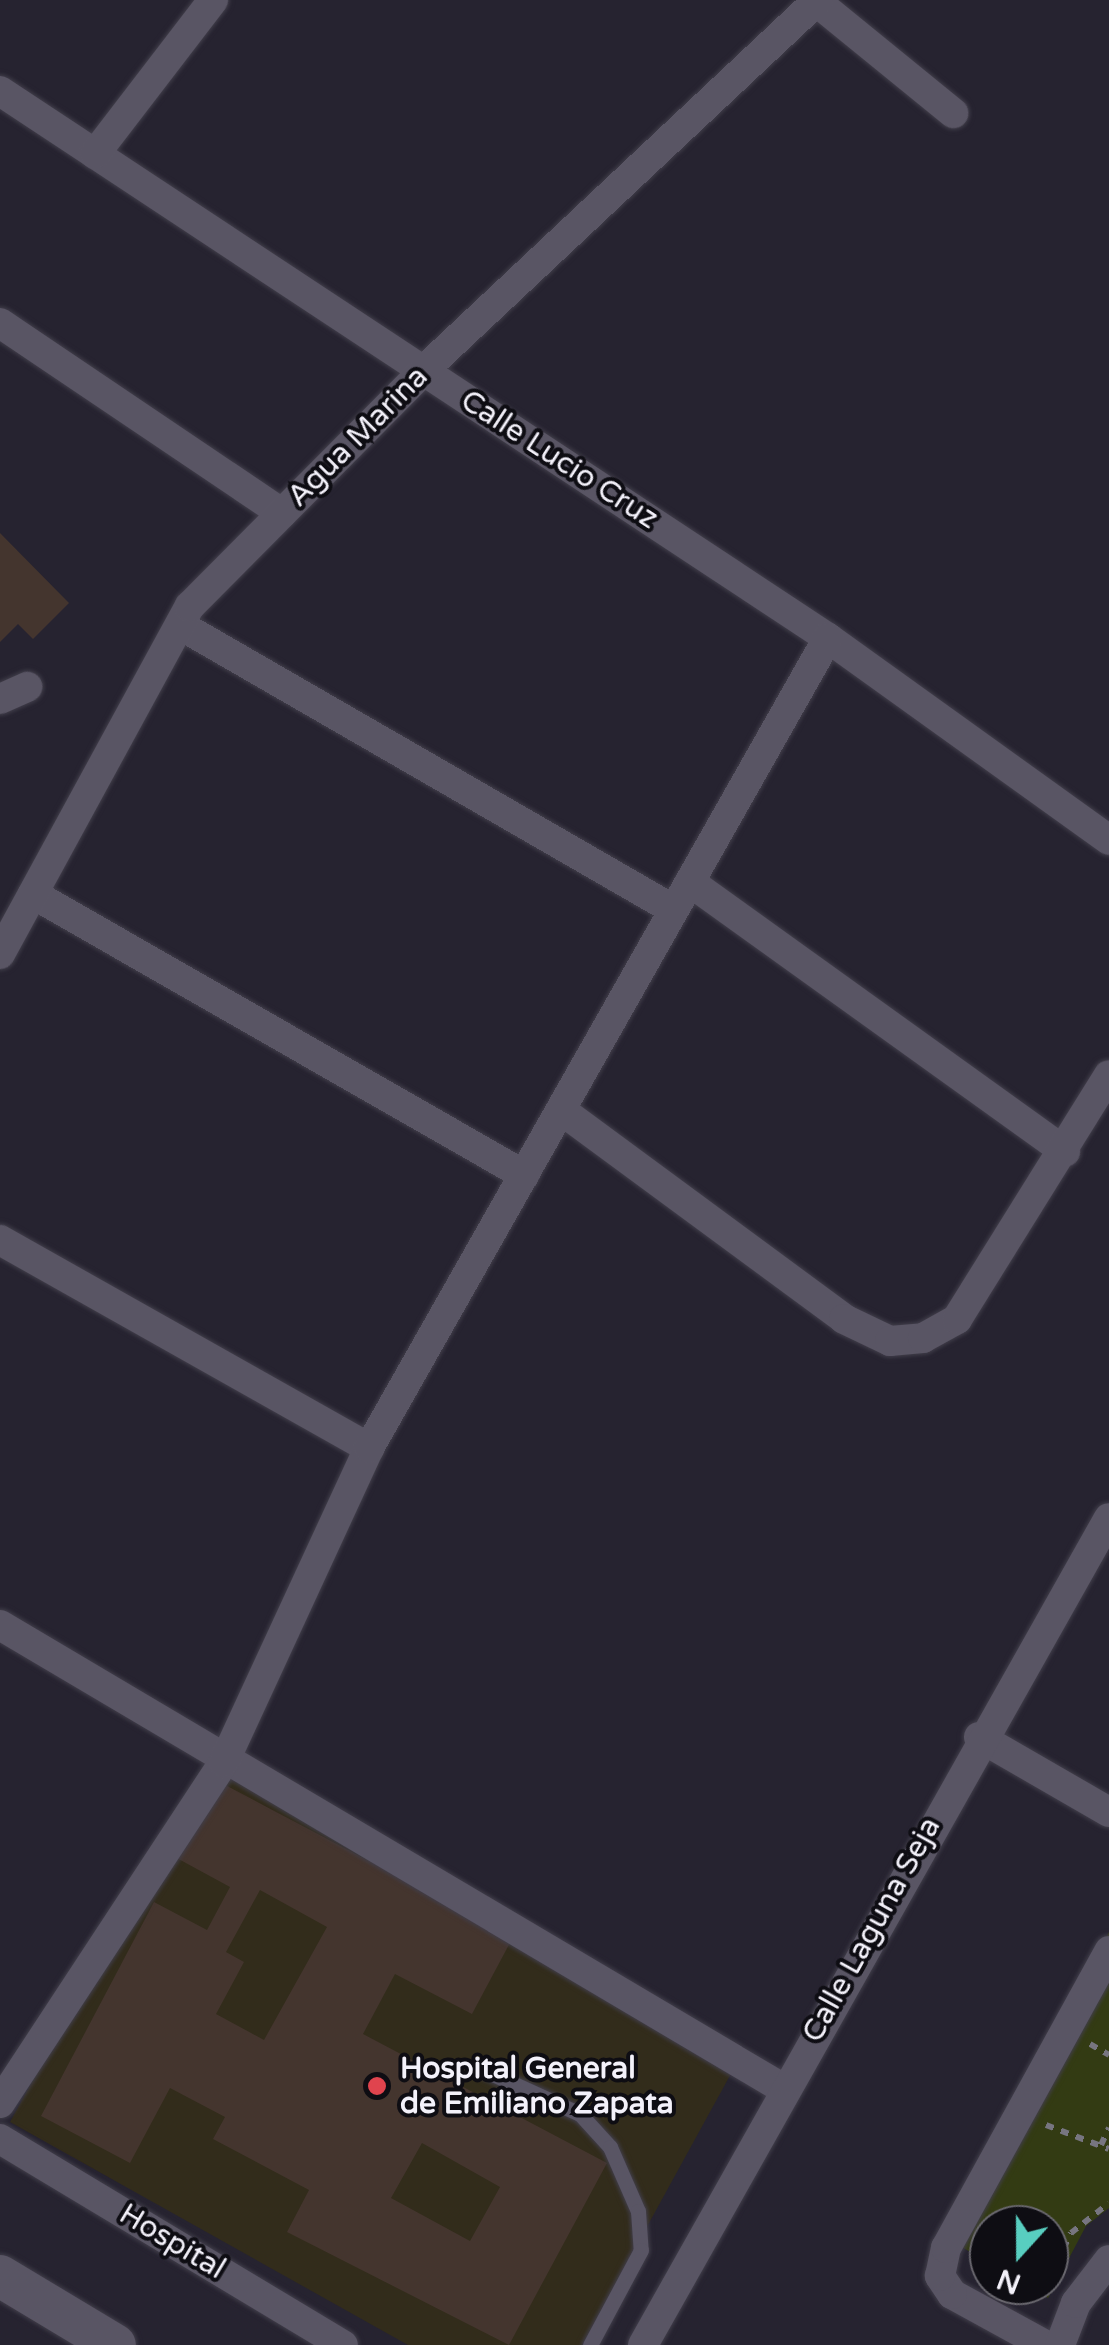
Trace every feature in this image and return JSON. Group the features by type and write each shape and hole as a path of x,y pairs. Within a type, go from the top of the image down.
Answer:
{"main road":[{"path":"0,2276 115,2345"}],"street":[{"path":"96,154 213,0"},
{"path":"818,1 952,113"},
{"name":"Agua Marina","path":"0,954 180,624 282,513 424,370 818,1"},
{"name":"Calle Lucio Cruz","path":"0,91 828,638 1109,840"},
{"path":"0,324 282,513"},
{"path":"180,624 674,910"},
{"path":"0,2104 224,1762 369,1448 828,638"},
{"path":"690,882 1065,1151"},
{"path":"32,894 524,1175"},
{"path":"561,1110 844,1319 890,1342 923,1338 957,1319 1065,1151 1109,1074"},
{"path":"0,1240 369,1448"},
{"name":"Calle Laguna Seja","path":"643,2345 980,1737 1100,1554 1109,1518"},
{"path":"0,1626 224,1762 784,2089"},
{"path":"980,1737 1109,1812"},
{"path":"1045,2345 952,2294 940,2276 1016,2113 1109,1951"},
{"name":"Hospital","path":"0,2140 343,2345"},
{"path":"1060,2345 1076,2303 1109,2260"}],"lane":[{"path":"486,2072 580,2114 610,2147 638,2212 642,2250 590,2345"}],"path":[{"path":"1016,2113 1109,2149"},
{"path":"1100,2145 1109,2128"},
{"path":"1069,2239 1109,2203"}],"shaded area":[{"name":"Hospital General de Emiliano Zapata","path":"206,1765 744,2050 582,2345 408,2345 10,2122"}],"green space":[{"path":"1109,1932 1109,2208 1086,2226 1069,2258 1069,2205 969,2205 969,2251 941,2235"}],"building":[{"path":"0,533 69,603 33,639 18,624 0,642"},
{"path":"214,1779 513,1937 472,2014 395,1974 363,2034 607,2163 509,2345 287,2232 309,2190 213,2139 225,2117 170,2088 130,2163 41,2116 154,1902 207,1930 230,1887 173,1856","holes":["260,1890 327,1927 264,2040 216,2014 244,1962 226,1952","422,2143 500,2187 470,2241 391,2198"]}],"place":[{"name":"Hospital General de Emiliano Zapata","path":"377,2086"}]}
